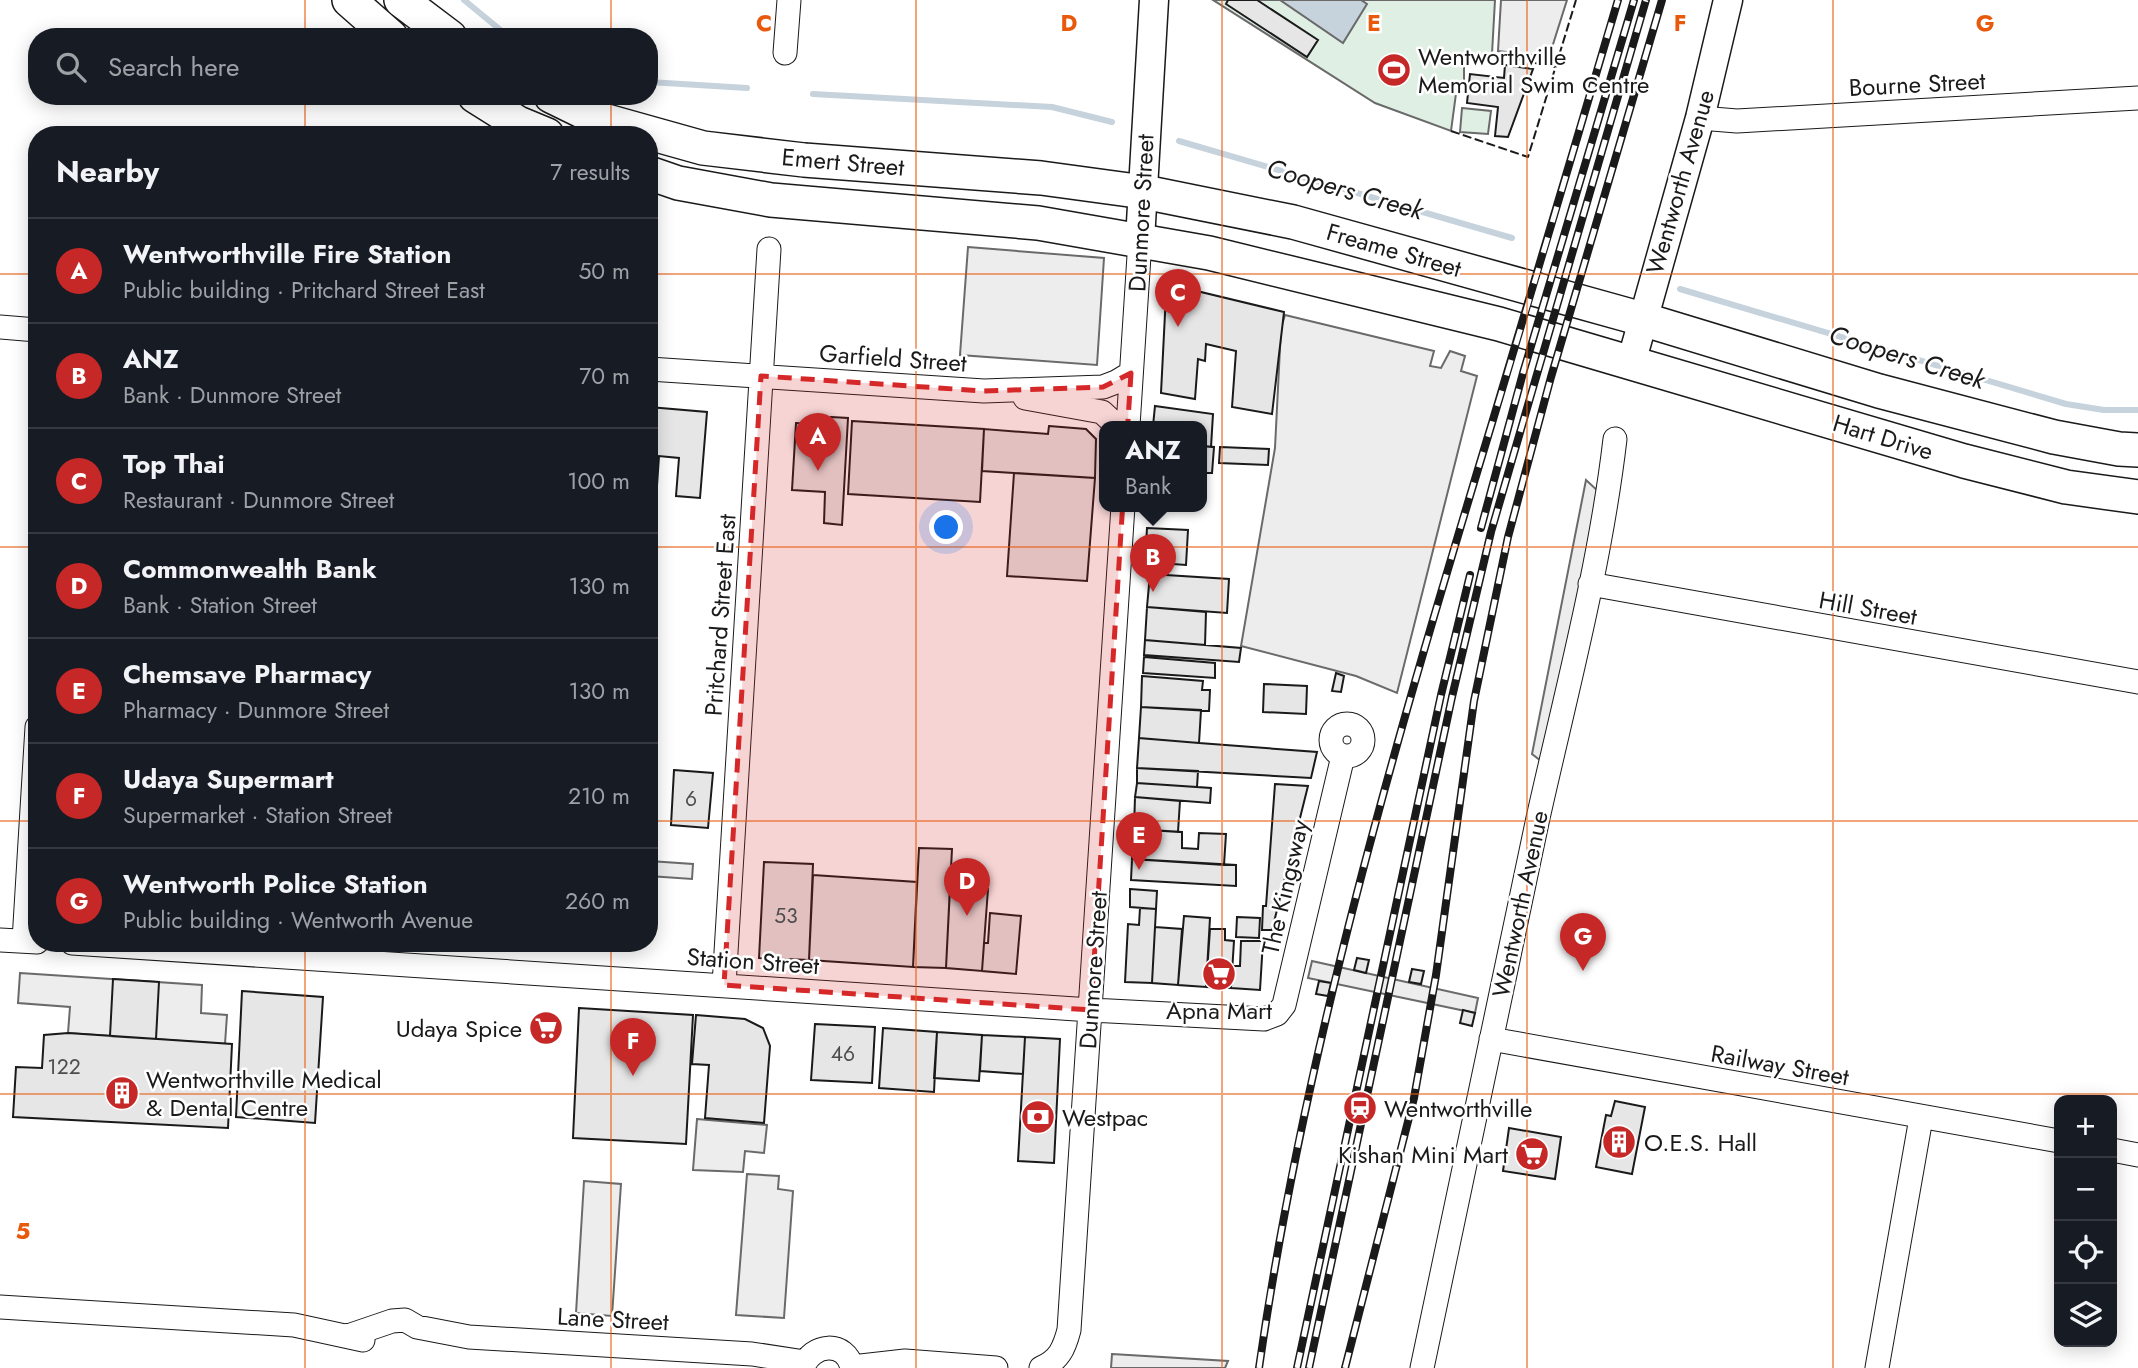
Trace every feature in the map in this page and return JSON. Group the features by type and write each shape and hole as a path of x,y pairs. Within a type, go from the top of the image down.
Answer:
{"highway":[{"path":"349,0 381,28"},
{"path":"401,0 438,28"},
{"path":"489,105 524,126"},
{"name":"Emert Street","path":"569,105 621,126"},
{"name":"Emert Street","path":"658,138 703,148 804,160 1041,178 1144,192"},
{"name":"Emert Street","path":"658,176 678,183 771,200 1038,223 1140,240"},
{"name":"Freame Street","path":"1144,192 1293,222 1642,319"},
{"name":"Freame Street","path":"1140,240 1209,253 1500,324 1631,363"},
{"name":"Hart Drive","path":"1642,319 1880,391 2042,434 2119,449 2138,450"},
{"name":"Hart Drive","path":"1631,363 1964,461 2066,487 2138,497"}],"main road":[{"name":"Dunmore Street","path":"1140,240 1154,0"},
{"name":"Wentworth Avenue","path":"1631,363 1700,118 1728,0"}],"street":[{"path":"785,53 789,0"},
{"name":"Bourne Street","path":"1700,118 1737,121 2138,98"},
{"name":"Dunmore Street","path":"1128,421 1140,240"},
{"name":"Pritchard Street East","path":"724,985 769,249"},
{"path":"0,327 28,329"},
{"name":"Garfield Street","path":"658,370 984,390 1103,387 1131,373"},
{"path":"984,390 1101,412 1111,421"},
{"name":"Wentworth Avenue","path":"1422,1368 1490,1039 1590,584 1615,439"},
{"name":"Dunmore Street","path":"1041,1368 1064,1350 1069,1330 1123,512"},
{"name":"Hill Street","path":"1590,584 2138,682"},
{"name":"The Kingsway","path":"1264,1019 1277,1014 1284,1005 1343,756"},
{"path":"0,940 28,941"},
{"name":"Station Street","path":"345,952 724,985 1264,1019"},
{"name":"Railway Street","path":"1490,1039 2054,1140"},
{"path":"1877,1368 1921,1118"},
{"path":"2117,1151 2138,1155"},
{"name":"Lane Street","path":"0,1307 294,1325 348,1336 392,1321 404,1320 417,1327 469,1337 752,1354 804,1365"},
{"path":"804,1365 814,1351 826,1347 836,1348 844,1353 852,1368 905,1361 996,1368"}],"highlighted area":[{"path":"1131,373 1091,1010 724,985 761,376 984,391 1103,387"}],"green space":[{"name":"Wentworthville Memorial Swim Centre","path":"1213,0 1495,0 1492,54 1464,58 1464,82 1457,86 1451,131 1375,103"},
{"path":"1462,108 1491,111 1488,134 1460,132"}],"shaded area":[{"path":"1280,0 1361,0 1367,4 1343,43"},
{"path":"1501,0 1567,0 1549,57 1498,51"},
{"path":"968,247 1104,258 1097,365 960,355"},
{"path":"1285,315 1434,351 1430,366 1441,368 1450,351 1465,356 1461,371 1477,376 1397,693 1356,676 1241,646 1275,448 1281,328"},
{"path":"1586,480 1598,491 1545,764 1532,754"},
{"path":"658,862 693,864 692,879 658,877"},
{"path":"1312,961 1478,998 1475,1013 1308,978"},
{"path":"20,973 202,985 201,1013 227,1015 225,1044 68,1033 70,1007 18,1003"},
{"path":"697,1119 767,1125 764,1153 745,1151 743,1172 693,1170"},
{"path":"747,1174 779,1176 778,1189 793,1191 784,1318 736,1315"},
{"path":"584,1181 621,1184 612,1316 576,1313"},
{"path":"1112,1354 1228,1361 1225,1368 1111,1368"}],"building":[{"path":"1228,0 1257,0 1318,40 1307,57 1226,4"},
{"path":"1505,65 1533,69 1508,137 1495,136 1498,107 1467,103 1470,74 1504,78"},
{"path":"1176,286 1284,312 1272,414 1232,407 1236,351 1206,344 1205,361 1198,359 1195,399 1161,393 1166,294"},
{"path":"1155,406 1213,414 1211,447 1207,447 1207,421 1154,421"},
{"path":"658,408 707,412 700,498 676,496 679,458 659,456 658,471"},
{"path":"831,417 848,418 842,525 824,523 825,492 792,490 796,423 830,425"},
{"path":"852,421 984,429 980,502 848,494"},
{"path":"1049,426 1086,429 1096,439 1095,478 982,471 984,429 1048,434"},
{"path":"1207,446 1214,447 1212,473 1207,473"},
{"path":"1220,447 1269,449 1268,465 1219,463"},
{"path":"1014,473 1095,478 1087,581 1007,576"},
{"path":"1147,528 1188,530 1186,565 1145,562"},
{"path":"1150,574 1229,579 1227,613 1147,607"},
{"path":"1147,607 1206,612 1205,645 1145,640"},
{"path":"1145,640 1241,648 1239,662 1144,655"},
{"path":"1144,657 1215,663 1215,678 1143,673"},
{"path":"1336,673 1344,676 1341,692 1332,691"},
{"path":"1142,676 1203,681 1202,690 1210,690 1209,711 1141,707"},
{"path":"1264,684 1307,686 1306,714 1263,712"},
{"path":"1141,707 1201,710 1199,743 1139,738"},
{"path":"1139,738 1317,752 1311,778 1137,768"},
{"path":"1137,768 1198,771 1197,787 1137,783"},
{"path":"674,770 713,773 708,828 671,825"},
{"path":"1137,783 1211,788 1210,803 1135,797"},
{"path":"1275,784 1308,786 1272,930 1262,930 1263,906 1266,906"},
{"path":"1135,797 1180,801 1178,832 1134,829"},
{"path":"1134,829 1182,832 1182,848 1198,849 1199,833 1226,834 1224,865 1132,859"},
{"path":"919,848 952,849 946,968 913,967"},
{"path":"1132,859 1236,865 1236,886 1131,880"},
{"path":"764,862 813,864 809,960 759,958"},
{"path":"813,875 917,882 913,967 809,960"},
{"path":"950,886 988,889 982,971 946,968"},
{"path":"1130,889 1157,891 1156,909 1130,907"},
{"path":"1140,908 1156,909 1152,983 1125,982 1128,924 1139,925"},
{"path":"990,913 1021,916 1016,974 982,971 984,943 988,943"},
{"path":"1184,916 1210,918 1206,987 1178,985"},
{"path":"1237,917 1260,918 1259,938 1236,937"},
{"path":"1155,927 1182,929 1178,985 1152,983"},
{"path":"1210,929 1225,929 1225,940 1234,941 1231,988 1206,987"},
{"path":"1241,941 1263,941 1260,990 1231,988 1232,966 1240,966"},
{"path":"1357,958 1369,960 1366,973 1354,970"},
{"path":"1412,969 1424,971 1421,984 1409,982"},
{"path":"113,979 159,982 156,1039 110,1036"},
{"path":"1319,981 1331,983 1328,996 1316,994"},
{"path":"242,991 323,997 315,1123 236,1117"},
{"path":"579,1008 693,1015 686,1144 573,1138"},
{"path":"1463,1010 1475,1013 1472,1026 1460,1023"},
{"path":"696,1015 745,1019 763,1028 770,1046 764,1123 705,1118 709,1065 692,1064"},
{"path":"815,1024 875,1027 872,1083 811,1080"},
{"path":"883,1028 937,1032 934,1092 879,1088"},
{"path":"937,1032 982,1035 979,1081 934,1078"},
{"name":"Wentworthville Medical & Dental Centre","path":"68,1033 232,1044 228,1128 13,1117 16,1067 42,1068 44,1035"},
{"path":"982,1035 1025,1037 1023,1074 980,1071"},
{"name":"Westpac","path":"1025,1037 1060,1039 1054,1163 1018,1161"},
{"name":"O.E.S. Hall","path":"1615,1101 1645,1107 1632,1174 1596,1167 1606,1115 1611,1116"},
{"name":"Kishan Mini Mart","path":"1509,1128 1561,1137 1555,1179 1503,1171"}],"waterway":[{"name":"Coopers Creek","path":"464,0 498,28"},
{"name":"Coopers Creek","path":"658,83 747,88"},
{"name":"Coopers Creek","path":"813,94 1052,107 1112,122"},
{"name":"Coopers Creek","path":"1179,141 1512,238"},
{"name":"Coopers Creek","path":"1680,289 2066,404 2104,410 2138,410"}],"railway":[{"path":"1259,1368 1278,1248 1302,1128 1358,891 1422,656 1618,0"},
{"path":"1481,528 1523,373 1634,0"},
{"path":"1309,1368 1452,697 1491,532 1646,0"},
{"path":"1345,1368 1414,1098 1436,975 1474,701 1508,537 1551,377 1662,0"},
{"path":"1297,1368 1441,695 1470,575"}],"fence":[{"path":"1451,131 1528,157 1576,0"},
{"path":"1492,54 1555,67"}],"place":[{"name":"Wentworthville Memorial Swim Centre","path":"1394,70"},
{"name":"Top Thai","path":"1178,327"},
{"name":"Wentworthville Fire Station","path":"818,471"},
{"name":"ANZ","path":"1153,592"},
{"name":"Chemsave Pharmacy","path":"1139,870"},
{"name":"Commonwealth Bank","path":"967,916"},
{"name":"Wentworth Police Station","path":"1583,971"},
{"name":"Apna Mart","path":"1219,974"},
{"name":"Udaya Spice","path":"546,1028"},
{"name":"Udaya Supermart","path":"633,1076"},
{"name":"Wentworthville Medical & Dental Centre","path":"122,1093"},
{"name":"Wentworthville","path":"1360,1108"},
{"name":"Westpac","path":"1038,1117"},
{"name":"O.E.S. Hall","path":"1619,1142"},
{"name":"Kishan Mini Mart","path":"1532,1154"}]}
